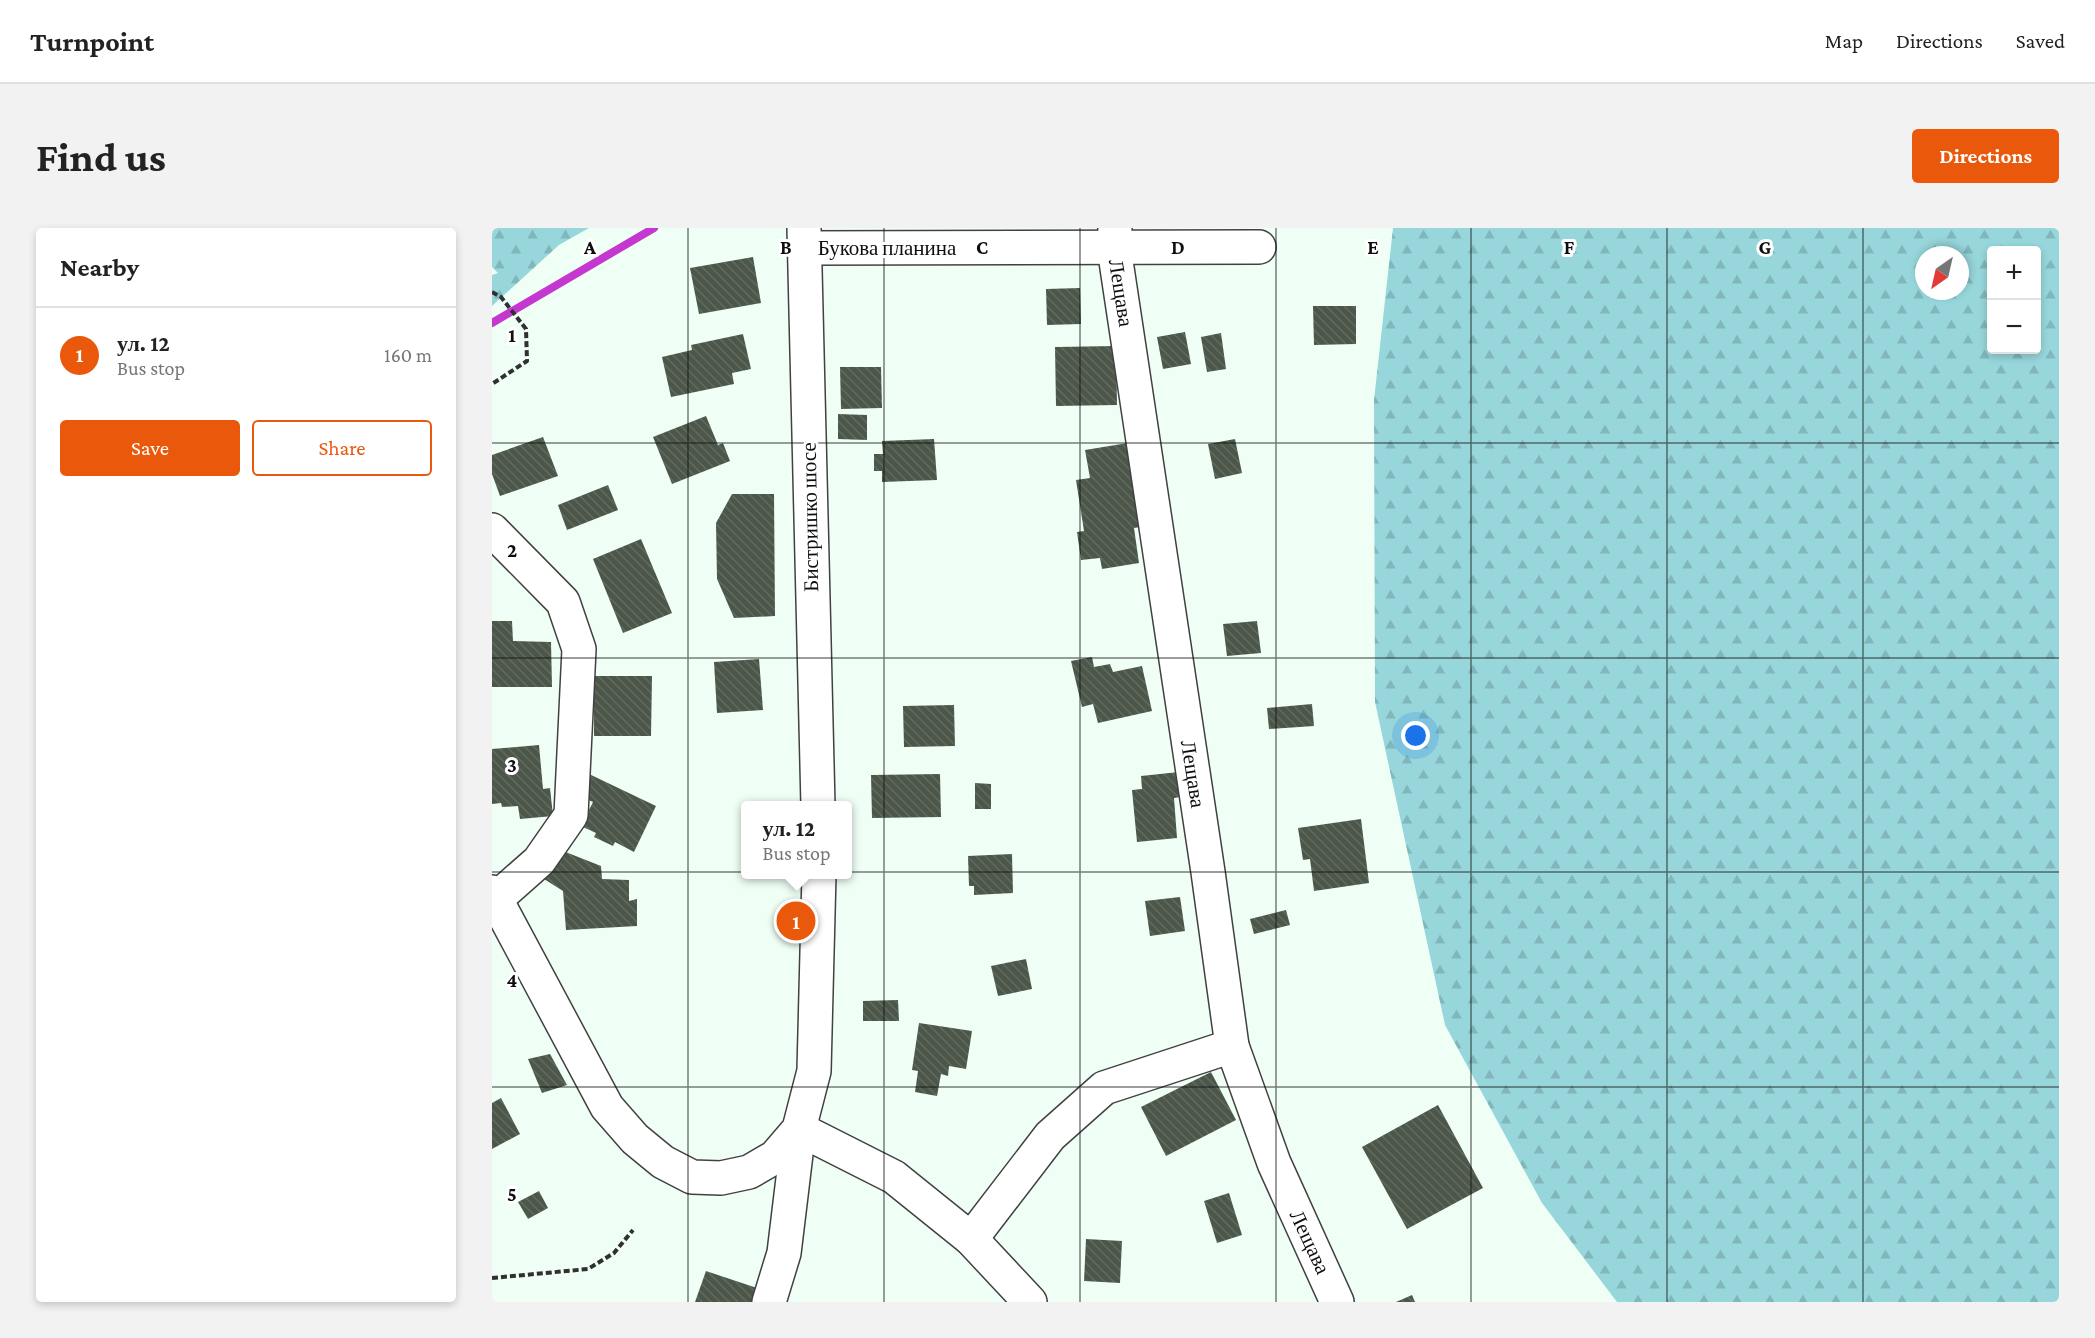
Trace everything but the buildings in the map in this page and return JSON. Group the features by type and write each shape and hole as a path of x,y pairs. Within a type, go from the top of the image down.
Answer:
{"street":[{"name":"Букова планина","path":"804,238 1114,238 1259,247"},
{"name":"Бистришко шосе","path":"804,238 818,801"},
{"name":"Лещава","path":"1114,238 1232,1047 1274,1163 1337,1302"},
{"path":"492,530 563,602 579,649 571,815 539,861 494,896 607,1107 635,1139 663,1162 692,1177 721,1178 749,1172 775,1157 799,1129"},
{"path":"769,1302 784,1253 799,1129 814,1071 819,879"},
{"path":"971,1239 1050,1136 1104,1088 1232,1047"},
{"path":"799,1129 894,1177 971,1239 1030,1302"}],"path":[{"path":"492,292 501,297 526,329 527,361 492,384"},
{"path":"492,1278 588,1269 614,1253 633,1230"}],"green space":[{"path":"492,228 589,228 559,245 492,306 492,275 498,273 492,267"},
{"path":"1393,228 2059,228 2059,1302 1617,1302 1542,1203 1445,1025 1375,702 1374,400"}],"waterway":[{"path":"492,323 654,228"}],"place":[{"name":"ул. 12","path":"796,921"}]}
